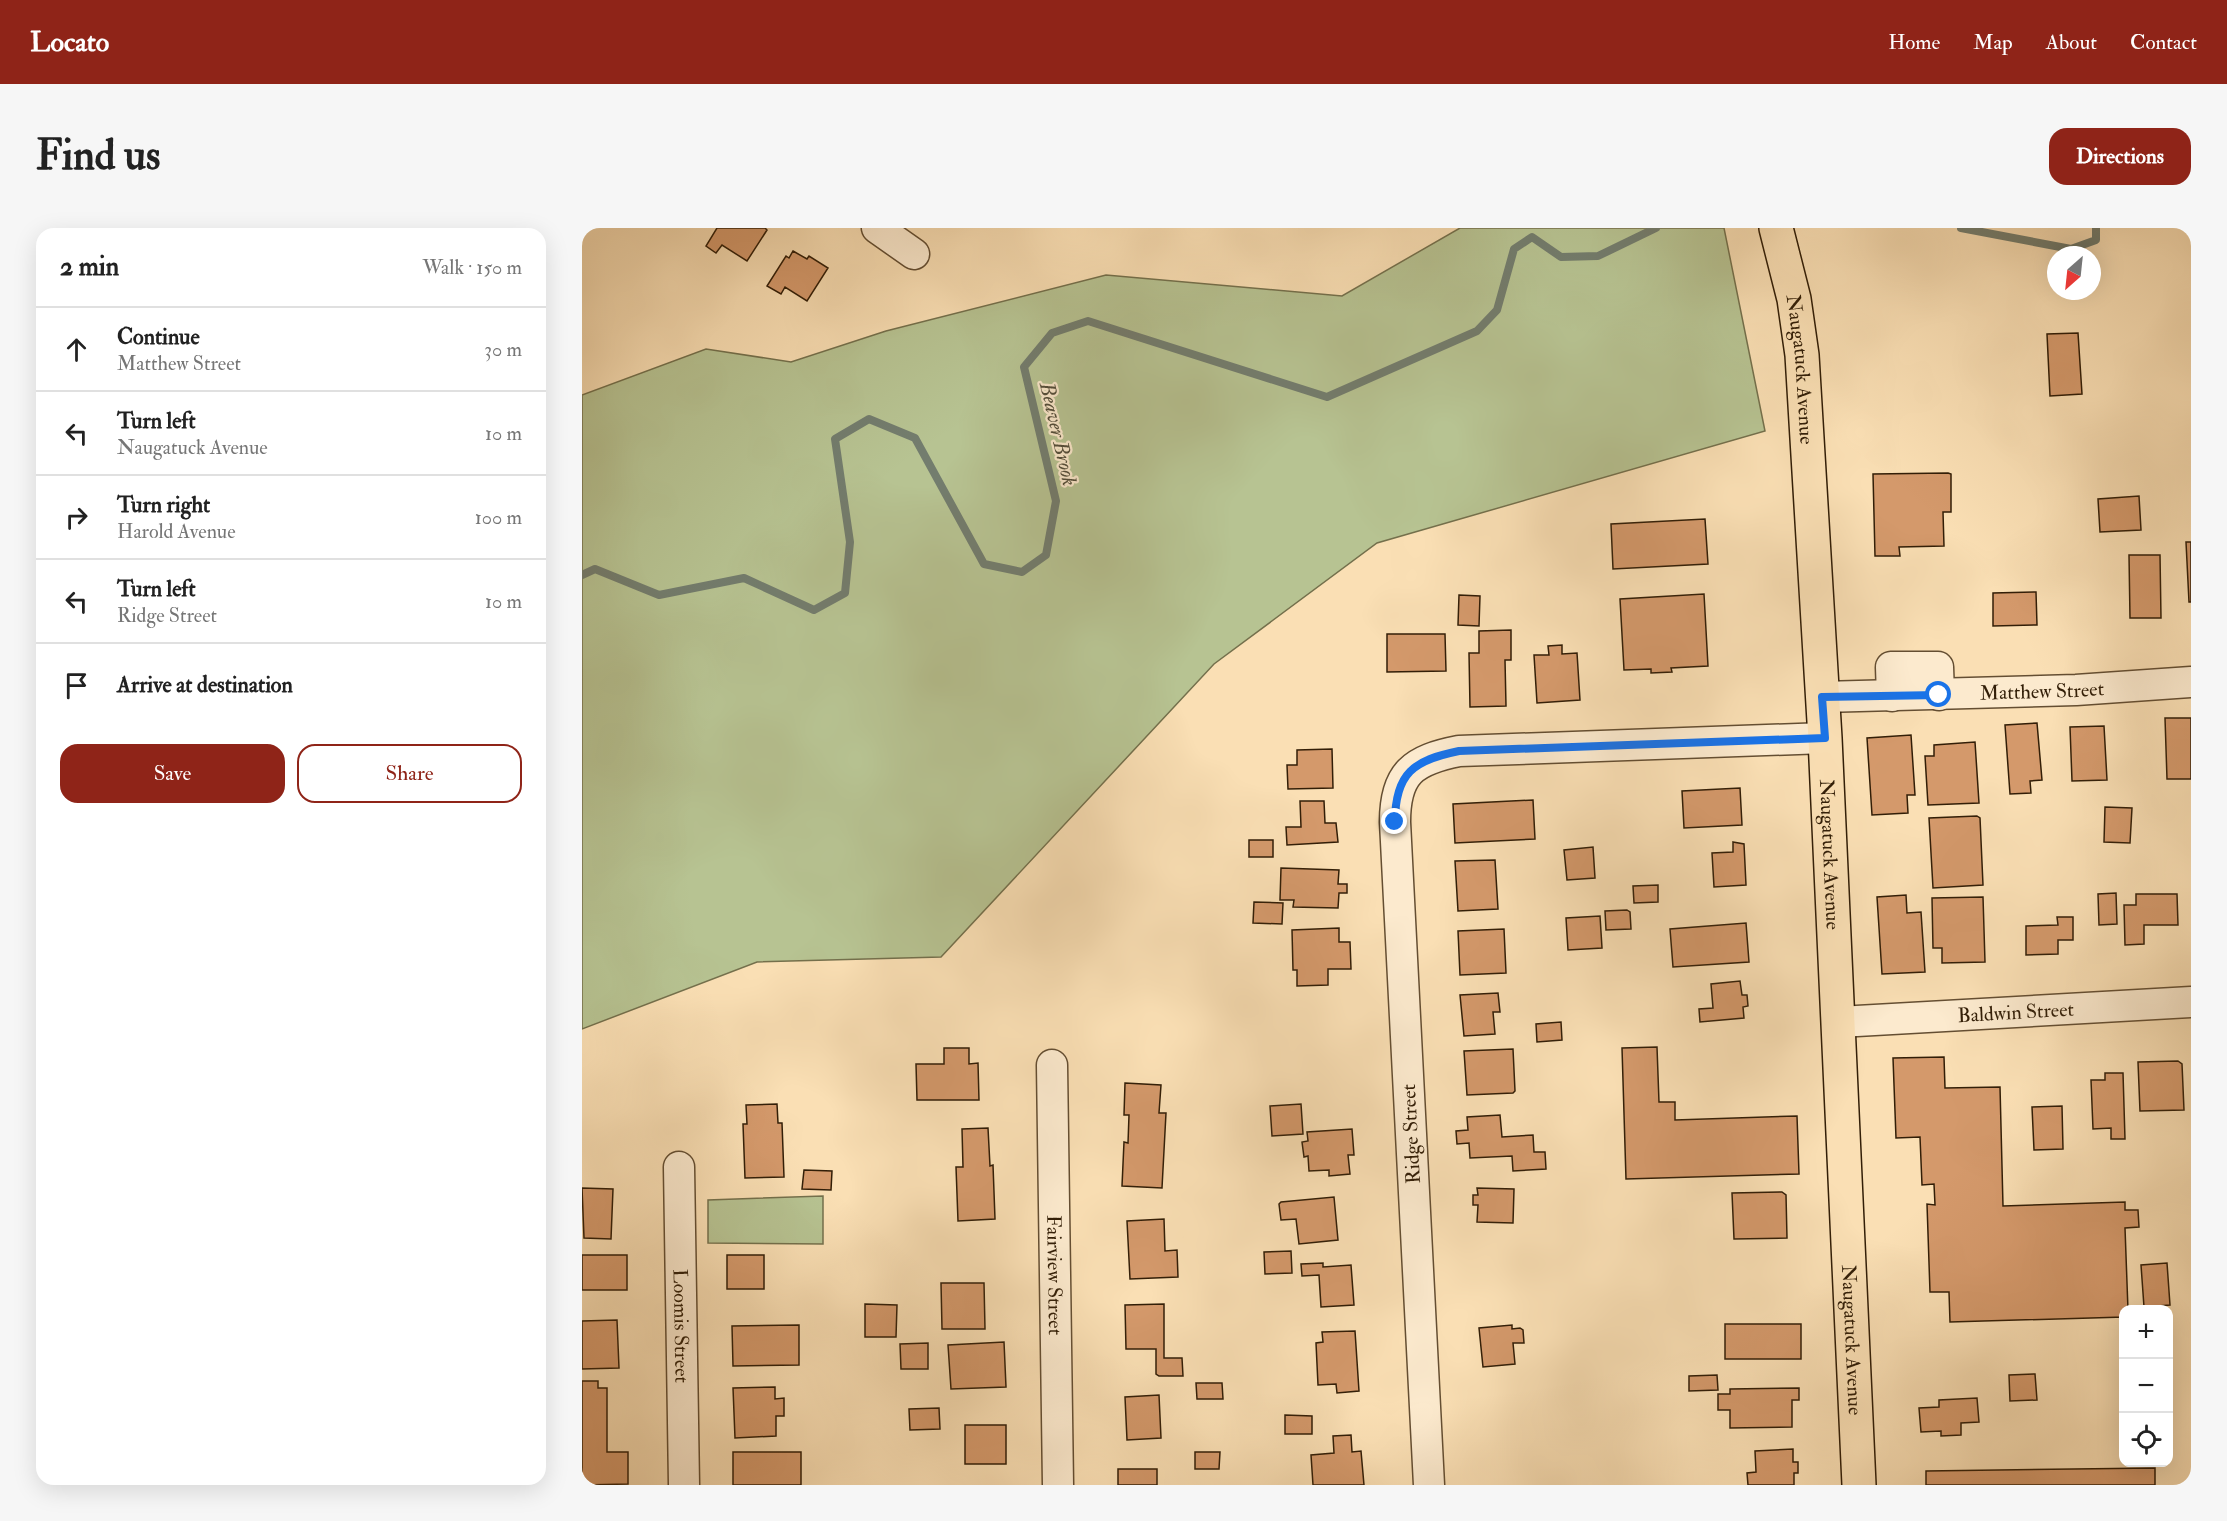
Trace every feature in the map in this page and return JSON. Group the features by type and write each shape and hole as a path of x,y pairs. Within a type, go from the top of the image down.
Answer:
{"main road":[{"name":"Naugatuck Avenue","path":"1776,228 1794,299 1802,355 1825,738 1859,1485"}],"street":[{"path":"877,228 914,254"},
{"name":"Matthew Street","path":"1822,697 2076,690 2191,682"},
{"name":"Ridge Street","path":"1429,1485 1395,822 1395,805 1401,783 1414,766 1425,760 1459,751 1825,738"},
{"name":"Baldwin Street","path":"1839,1022 2191,1002"},
{"name":"Fairview Street","path":"1052,1065 1058,1485"},
{"name":"Loomis Street","path":"679,1167 684,1485"}],"green space":[{"path":"1460,228 1724,228 1765,431 1377,543 1214,664 941,957 757,962 582,1029 582,395 706,349 791,362 886,331 1106,275 1342,296"},
{"path":"823,1196 823,1244 708,1243 708,1200"}],"building":[{"path":"717,228 765,228 767,230 747,261 722,245 716,253 706,246"},
{"path":"793,251 807,259 809,256 828,268 807,301 785,287 781,294 767,286 786,256 789,258"},
{"path":"2078,333 2082,394 2050,396 2047,334"},
{"path":"1873,474 1951,474 1951,512 1943,512 1944,546 1899,547 1900,556 1875,556"},
{"path":"2139,496 2141,530 2100,532 2098,499"},
{"path":"1705,519 1708,564 1613,569 1611,524"},
{"path":"2186,542 2191,542 2191,602 2189,602"},
{"path":"2129,555 2160,555 2161,618 2130,618"},
{"path":"2036,592 2037,625 1993,626 1993,593"},
{"path":"1704,594 1708,666 1671,668 1672,672 1651,673 1651,669 1624,670 1620,599"},
{"path":"1459,595 1480,596 1479,626 1458,625"},
{"path":"1511,630 1511,660 1505,660 1506,706 1470,707 1469,653 1479,653 1479,631"},
{"path":"1387,634 1445,634 1446,671 1387,672"},
{"path":"1562,645 1562,654 1577,653 1580,700 1537,703 1534,655 1549,655 1548,646"},
{"path":"2165,718 2191,718 2191,779 2167,779"},
{"path":"2037,723 2042,780 2030,781 2031,793 2010,794 2005,725"},
{"path":"2104,726 2107,780 2072,781 2070,727"},
{"path":"1911,735 1915,795 1907,795 1908,813 1872,815 1867,738"},
{"path":"1975,742 1979,803 1928,805 1925,756 1934,756 1934,745"},
{"path":"1332,749 1333,788 1288,789 1287,765 1297,765 1297,750"},
{"path":"1740,788 1742,825 1684,828 1682,791"},
{"path":"1533,800 1535,839 1455,843 1453,804"},
{"path":"1300,801 1324,801 1325,823 1336,823 1338,842 1287,845 1286,827 1301,827"},
{"path":"2105,807 2132,808 2130,843 2104,842"},
{"path":"1977,816 1980,818 1983,885 1933,888 1929,818"},
{"path":"1249,840 1273,840 1273,857 1249,857"},
{"path":"1733,842 1744,844 1746,885 1714,887 1712,853 1733,852"},
{"path":"1593,847 1595,878 1567,880 1564,850"},
{"path":"1495,860 1498,909 1458,911 1455,861"},
{"path":"1281,868 1339,870 1338,884 1347,884 1347,893 1339,893 1338,908 1293,907 1294,900 1280,900"},
{"path":"1658,885 1658,902 1634,903 1633,886"},
{"path":"2116,893 2117,924 2099,925 2098,894"},
{"path":"2136,894 2177,894 2178,925 2144,925 2144,944 2125,945 2124,905 2136,905"},
{"path":"1906,895 1907,913 1921,912 1925,972 1882,974 1877,897"},
{"path":"1983,897 1985,962 1942,963 1942,948 1933,948 1932,898"},
{"path":"1254,902 1283,903 1282,924 1253,923"},
{"path":"1627,910 1630,912 1631,929 1606,930 1605,911"},
{"path":"1600,916 1602,948 1568,950 1566,918"},
{"path":"2057,917 2073,917 2073,940 2058,940 2058,954 2026,955 2026,926 2058,925"},
{"path":"1746,923 1749,962 1673,967 1670,929"},
{"path":"1339,928 1339,942 1350,942 1351,969 1328,969 1328,985 1297,986 1297,970 1293,970 1292,930"},
{"path":"1504,929 1506,973 1460,975 1458,931"},
{"path":"1740,981 1742,995 1747,995 1748,1006 1743,1007 1744,1018 1700,1022 1699,1009 1713,1008 1711,984"},
{"path":"1498,993 1500,1012 1493,1012 1495,1034 1464,1036 1460,995"},
{"path":"1561,1022 1562,1040 1537,1042 1536,1024"},
{"path":"1657,1047 1659,1102 1675,1102 1675,1120 1797,1116 1799,1174 1626,1179 1622,1048"},
{"path":"944,1048 969,1048 969,1064 978,1063 979,1100 917,1100 916,1064 944,1064"},
{"path":"1513,1049 1515,1091 1513,1093 1467,1095 1464,1051"},
{"path":"1944,1057 1945,1088 2000,1087 2003,1206 2125,1202 2125,1210 2138,1210 2139,1227 2125,1228 2128,1305 2119,1305 2119,1317 1950,1322 1949,1292 1930,1292 1927,1204 1935,1205 1934,1184 1922,1185 1920,1137 1896,1138 1893,1058"},
{"path":"2178,1061 2182,1064 2184,1110 2140,1111 2138,1062"},
{"path":"2105,1073 2123,1073 2125,1139 2111,1139 2111,1128 2093,1129 2091,1080 2105,1080"},
{"path":"1125,1083 1161,1085 1159,1113 1166,1113 1162,1188 1122,1186 1124,1142 1128,1143 1129,1115 1124,1115"},
{"path":"777,1104 778,1123 782,1123 784,1177 745,1178 743,1124 747,1124 746,1105"},
{"path":"1301,1104 1303,1134 1272,1136 1270,1106"},
{"path":"2062,1106 2063,1149 2034,1150 2032,1107"},
{"path":"1500,1115 1502,1137 1533,1135 1534,1152 1545,1152 1546,1169 1513,1171 1512,1156 1470,1158 1469,1143 1457,1144 1456,1131 1468,1130 1467,1117"},
{"path":"988,1128 990,1166 993,1165 995,1219 958,1221 956,1167 963,1167 962,1129"},
{"path":"1352,1129 1354,1155 1348,1155 1350,1174 1329,1176 1329,1170 1309,1171 1308,1156 1304,1157 1302,1142 1308,1141 1307,1132"},
{"path":"804,1170 832,1171 831,1190 802,1189"},
{"path":"582,1188 613,1189 611,1239 584,1238"},
{"path":"1477,1188 1514,1189 1513,1223 1477,1222 1478,1205 1473,1205 1473,1195 1478,1195"},
{"path":"1782,1192 1786,1195 1787,1238 1734,1239 1732,1193"},
{"path":"1334,1197 1338,1240 1299,1244 1296,1219 1281,1220 1279,1204"},
{"path":"1164,1219 1165,1251 1177,1250 1178,1277 1130,1279 1127,1221"},
{"path":"1291,1251 1292,1273 1265,1274 1264,1252"},
{"path":"582,1255 627,1255 627,1290 582,1290"},
{"path":"727,1255 764,1255 764,1289 727,1289"},
{"path":"1323,1263 1323,1267 1351,1265 1354,1305 1321,1307 1319,1275 1302,1276 1301,1264"},
{"path":"2167,1263 2170,1305 2144,1305 2141,1265"},
{"path":"941,1283 984,1283 985,1329 942,1329"},
{"path":"865,1304 897,1305 896,1337 865,1337"},
{"path":"1164,1304 1164,1358 1182,1358 1183,1376 1156,1374 1156,1349 1126,1349 1125,1305"},
{"path":"617,1320 619,1368 582,1369 582,1321"},
{"path":"1725,1324 1801,1324 1801,1359 1725,1359"},
{"path":"799,1325 799,1365 733,1366 732,1326"},
{"path":"1512,1325 1512,1329 1523,1330 1524,1343 1513,1343 1515,1364 1483,1367 1479,1328"},
{"path":"1355,1331 1359,1391 1337,1393 1336,1384 1318,1385 1316,1343 1323,1342 1322,1332"},
{"path":"1004,1342 1006,1387 951,1389 948,1345"},
{"path":"928,1343 928,1369 901,1369 900,1344"},
{"path":"2035,1374 2037,1400 2010,1401 2009,1375"},
{"path":"1717,1375 1718,1390 1689,1391 1689,1376"},
{"path":"582,1381 598,1381 598,1388 607,1388 607,1452 628,1452 628,1484 582,1485"},
{"path":"1196,1383 1222,1383 1223,1399 1197,1399"},
{"path":"775,1387 775,1399 784,1398 784,1416 776,1416 776,1436 735,1438 733,1388"},
{"path":"1799,1388 1799,1400 1792,1400 1792,1427 1730,1428 1730,1410 1718,1410 1718,1394 1730,1394 1730,1389"},
{"path":"1159,1395 1161,1438 1127,1440 1125,1397"},
{"path":"1977,1398 1979,1422 1961,1423 1961,1435 1941,1436 1941,1431 1921,1432 1919,1408 1939,1407 1939,1400"},
{"path":"939,1408 940,1429 910,1430 909,1409"},
{"path":"1285,1415 1312,1416 1312,1434 1285,1434"},
{"path":"965,1425 1006,1425 1006,1464 965,1464"},
{"path":"1351,1435 1352,1452 1361,1451 1364,1485 1313,1485 1311,1455 1334,1453 1333,1436"},
{"path":"1793,1449 1793,1462 1798,1462 1798,1473 1794,1473 1794,1485 1748,1485 1747,1473 1756,1472 1755,1451"},
{"path":"733,1452 801,1452 801,1485 733,1485"},
{"path":"1195,1452 1220,1452 1219,1469 1195,1469"},
{"path":"2155,1468 2155,1485 1926,1485 1926,1471"},
{"path":"1118,1469 1157,1469 1157,1485 1118,1485"}],"waterway":[{"name":"Beaver Brook","path":"582,575 595,569 659,595 744,578 814,610 845,593 850,542 835,439 869,419 915,438 984,564 1022,572 1046,555 1056,501 1024,367 1052,333 1088,321 1327,397 1477,331 1497,310 1514,249 1532,237 1561,257 1598,256 1656,228"},
{"name":"Beaver Brook","path":"1961,228 2071,249 2096,240 2096,228"}],"route":[{"path":"1395,822 1395,805 1401,783 1414,766 1437,755 1459,751 1825,738 1822,697 1939,695"}]}
